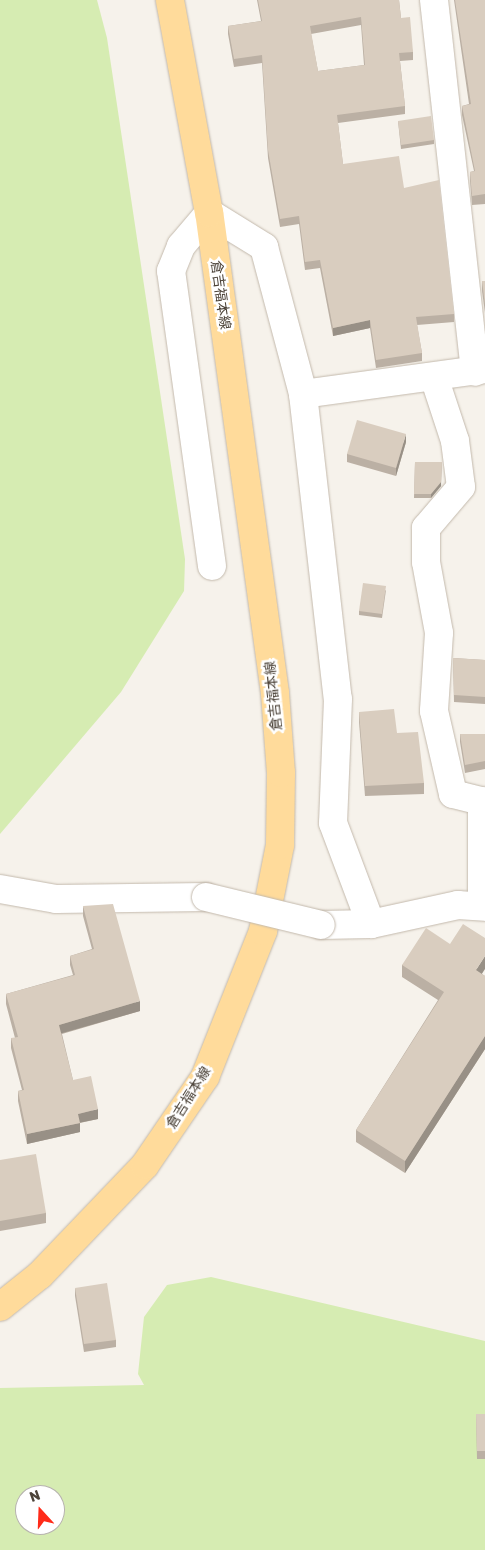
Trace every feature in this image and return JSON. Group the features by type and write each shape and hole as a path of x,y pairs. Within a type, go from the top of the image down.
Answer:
{"main road":[{"name":"倉吉福本線","path":"0,1307 40,1275 146,1165 205,1077 264,931 280,845 276,702 209,213 170,0"}],"street":[{"path":"303,394 480,371 434,0"},
{"path":"212,566 171,271 181,246 209,213 264,247 303,394 338,699 333,823 371,924"},
{"path":"0,889 56,899 206,897 321,926 371,924 458,905 484,906 482,801 453,794 434,711 438,633 426,562 426,528 461,488 455,441 434,377"}],"green space":[{"path":"0,0 97,0 107,38 185,559 184,591 121,692 0,834"},
{"path":"211,1277 485,1341 485,1550 0,1550 0,1388 144,1385 138,1374 144,1317 167,1285"}],"building":[{"path":"258,0 399,0 401,18 410,17 413,52 399,53 405,106 337,115 343,164 399,156 404,188 439,180 454,314 416,317 422,353 376,360 370,320 333,328 320,260 305,262 299,216 280,219 268,150 262,55 234,59 228,26 262,21","holes":["361,17 365,65 318,71 310,26"]},
{"path":"455,0 485,0 485,194 472,196 470,172 475,171 462,106 471,104"},
{"path":"431,116 434,140 401,145 398,121"},
{"path":"482,281 485,281 485,304"},
{"path":"357,420 406,434 396,468 347,454"},
{"path":"415,462 442,462 441,482 431,494 414,494"},
{"path":"363,583 386,586 382,614 359,611"},
{"path":"453,658 485,660 485,697 454,695"},
{"path":"394,709 397,733 418,732 424,783 365,786 359,712"},
{"path":"460,734 485,734 485,761 465,765"},
{"path":"113,904 140,1001 59,1025 73,1080 91,1076 98,1109 78,1114 80,1123 27,1134 18,1091 24,1090 11,1038 18,1037 6,994 75,975 70,956 94,949 83,906"},
{"path":"463,924 485,938 485,956 476,970 485,976 485,1036 405,1161 356,1130 444,992 402,965 426,928 450,944"},
{"path":"36,1154 46,1213 0,1221 0,1160"},
{"path":"107,1283 116,1340 84,1344 75,1288"},
{"path":"476,1414 485,1414 485,1451 477,1451"}]}
